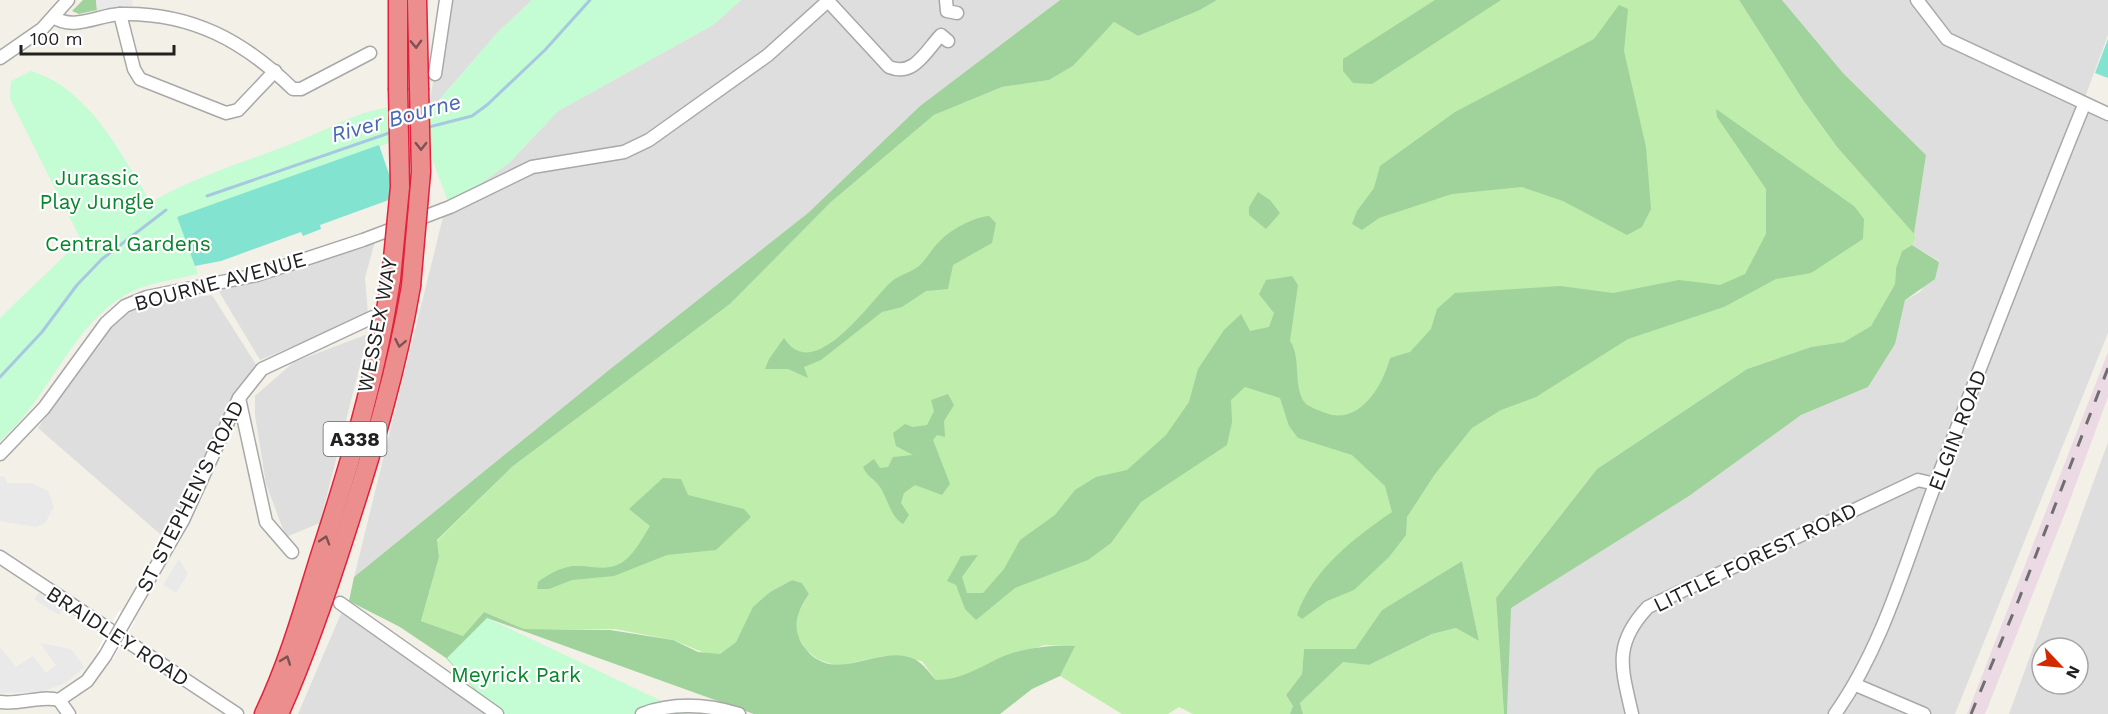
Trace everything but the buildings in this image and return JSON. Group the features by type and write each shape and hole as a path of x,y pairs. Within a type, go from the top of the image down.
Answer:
{"highway":[{"name":"WESSEX WAY","path":"264,714 324,600 379,344 391,279 400,187 398,0"},
{"name":"WESSEX WAY","path":"279,714 324,600 379,427 397,358 411,286 421,172 417,0"}],"street":[{"path":"1,58 42,29 68,0"},
{"path":"435,74 446,0"},
{"path":"1917,0 1947,39 2037,80 2084,105 2108,114"},
{"path":"829,1 889,67 899,71 909,70 941,35 948,41"},
{"name":"BOURNE AVENUE","path":"0,454 44,408 106,323 125,306 158,294 257,275 363,240 450,207 532,167 624,152 649,140 768,56 829,1"},
{"path":"54,17 69,23 120,14 164,17 212,30 238,43 274,70 293,89 301,89 367,57"},
{"path":"120,14 134,69 140,79 226,113 238,110 274,70"},
{"name":"ELGIN ROAD","path":"1856,685 1894,597 2037,219 2084,105"},
{"name":"ST STEPHEN'S ROAD","path":"59,700 87,681 105,656 183,520 239,398 262,369 373,317"},
{"path":"239,398 266,522 290,545"},
{"name":"LITTLE FOREST ROAD","path":"1632,714 1621,658 1630,631 1648,607 1918,480 1935,484"},
{"name":"BRAIDLEY ROAD","path":"0,557 237,714"},
{"path":"324,600 497,714"},
{"path":"1835,714 1856,685 1924,714"},
{"path":"0,702 27,702 46,698 59,700 69,714"},
{"path":"642,714 655,709 686,710 713,706 739,714"}],"shaded area":[{"path":"96,0 132,0 133,6 97,10"},
{"path":"446,0 532,0 497,33 428,113"},
{"path":"741,0 1060,0 920,106 808,213 609,370 354,577 445,209 510,162 558,111 713,25"},
{"path":"1782,0 2108,0 2108,35 2084,100 2108,114 2108,333 1955,714 1507,714 1510,608 1689,496 1801,415 1868,387 1899,320 1905,300 1920,292 1939,261 1912,245 1916,238 1914,234 1926,155 1843,73"},
{"path":"2108,39 2108,78 2095,73"},
{"path":"379,145 397,197 320,225 321,229 303,236 301,232 221,261 195,266 177,217"},
{"path":"375,241 365,278 368,315 260,360 218,290 303,267"},
{"path":"212,295 257,366 233,393 169,533 160,534 38,428 95,345 122,316 154,302"},
{"path":"368,334 320,523 286,537 266,484 255,415 255,396 294,362"},
{"path":"2108,352 2108,397 2067,508 1985,714 1967,714"},
{"path":"2108,442 2108,714 2009,714 2030,656 2030,696 2090,696 2090,636 2037,636"},
{"path":"0,476 5,477 7,483 32,483 48,491 54,507 45,523 36,527 0,521"},
{"path":"179,559 188,574 176,593 163,585"},
{"path":"39,592 63,609 59,615 34,599"},
{"path":"343,609 486,714 298,714"},
{"path":"40,643 71,649 84,667 66,683 41,692 0,693 0,647 16,667 33,656 46,673 56,665"}],"green space":[{"path":"83,0 96,0 97,10 79,14 72,11"},
{"path":"532,0 741,0 713,25 558,111 510,162 450,207 430,153 428,113 497,33"},
{"path":"1060,0 1217,0 1200,10 1138,36 1114,22 1073,66 1049,80 1002,87 934,115 831,202 730,304 513,466 437,540 439,557 421,621 463,636 484,612 524,629 610,630 673,640 698,652 720,654 736,642 753,607 770,592 792,580 802,583 809,594 797,618 799,637 813,656 824,663 850,664 891,655 904,656 919,662 936,680 944,680 968,673 1016,652 1045,647 1075,646 1060,676 1032,689 1000,714 754,714 487,618 498,714 446,658 400,627 349,601 354,577 609,370 808,213 920,106"},
{"path":"1217,0 1739,0 1803,100 1837,147 1916,238 1912,245 1902,251 1896,268 1895,284 1871,326 1844,342 1811,347 1747,369 1597,469 1496,598 1504,714 1303,714 1300,703 1343,661 1369,665 1432,634 1456,628 1479,641 1462,561 1382,610 1355,649 1304,649 1302,674 1286,695 1293,706 1290,714 1193,714 1179,707 1168,714 1122,714 1060,676 1074,646 1045,645 999,658 978,670 948,680 936,680 922,661 883,656 838,666 819,660 806,650 796,633 796,617 809,594 802,583 792,580 770,592 754,607 736,642 720,654 710,655 673,640 615,629 524,629 484,612 463,636 421,621 439,557 437,541 513,466 730,304 831,202 934,115 1002,87 1049,80 1073,66 1114,22 1138,36 1200,10"},
{"path":"1435,0 1501,0 1372,84 1353,83 1343,71 1343,59"},
{"path":"1739,0 1782,0 1843,73 1926,155 1914,234 1837,147 1803,100"},
{"path":"1619,5 1628,9 1624,51 1646,147 1651,209 1642,227 1627,235 1563,201 1522,187 1452,194 1379,218 1362,230 1352,224 1357,211 1374,188 1380,166 1455,112 1594,39"},
{"name":"Central Gardens","path":"31,71 52,80 87,107 115,144 151,202 206,176 357,116 392,107 392,142 177,217 198,274 142,287 113,303 78,339 34,403 0,441 0,318 81,240 10,99 11,81"},
{"path":"1716,109 1854,206 1864,219 1863,239 1811,273 1776,279 1724,307 1628,339 1536,397 1501,410 1472,428 1435,474 1407,517 1406,535 1389,557 1354,590 1327,601 1302,619 1297,615 1304,598 1324,569 1349,544 1392,512 1385,486 1352,455 1298,438 1289,426 1280,398 1245,387 1231,400 1232,422 1227,445 1141,502 1111,543 1088,560 1015,588 976,620 965,609 956,585 947,581 961,556 978,555 962,577 967,593 983,593 1004,569 1020,540 1055,515 1075,490 1096,477 1127,470 1166,435 1189,402 1198,369 1224,330 1241,314 1250,331 1269,327 1274,313 1259,294 1266,280 1292,276 1298,285 1290,341 1296,356 1299,390 1306,404 1336,415 1347,414 1367,402 1382,380 1390,358 1410,352 1431,329 1437,309 1455,293 1560,286 1613,293 1679,280 1720,285 1745,274 1766,234 1766,189 1717,117"},
{"path":"1258,192 1270,200 1280,213 1266,229 1249,215 1249,207"},
{"path":"989,216 996,223 992,243 953,265 948,289 926,291 902,307 882,312 821,360 804,367 808,378 788,369 765,369 769,359 784,338 796,350 811,352 826,346 841,335 891,282 919,266 944,237 970,221"},
{"path":"1912,245 1939,262 1935,279 1905,300 1895,344 1868,387 1801,415 1689,496 1511,608 1507,714 1504,714 1496,598 1597,469 1747,369 1811,347 1844,342 1871,326 1895,284 1896,268 1902,251"},
{"path":"948,394 954,405 944,421 945,437 937,435 933,440 950,484 942,495 915,485 904,493 901,503 909,515 903,524 894,515 880,487 863,467 874,459 880,468 888,467 893,457 913,455 896,446 893,433 905,424 913,427 927,425 934,411 931,400"},
{"path":"663,478 681,479 688,495 744,509 751,517 716,550 667,555 614,576 572,580 549,589 537,589 538,582 561,569 571,566 612,567 627,558 650,526 629,509"},
{"path":"1462,561 1479,641 1456,628 1432,634 1369,665 1343,662 1300,703 1303,714 1290,714 1293,706 1286,695 1302,674 1304,649 1355,649 1382,610"},
{"name":"Meyrick Park","path":"487,618 689,714 498,714 447,658"}],"pier":[{"path":"119,611 135,621 113,659 97,651"}],"waterway":[{"name":"River Bourne","path":"425,128 472,116 487,105 545,50 590,0"},
{"name":"River Bourne","path":"207,196 392,132"},
{"name":"River Bourne","path":"0,377 42,332 77,285 102,259 166,210"}],"railway":[{"path":"1971,714 2019,599 2108,368"}],"park label":[{"name":"Jurassic Play Jungle","path":"97,189"}]}
